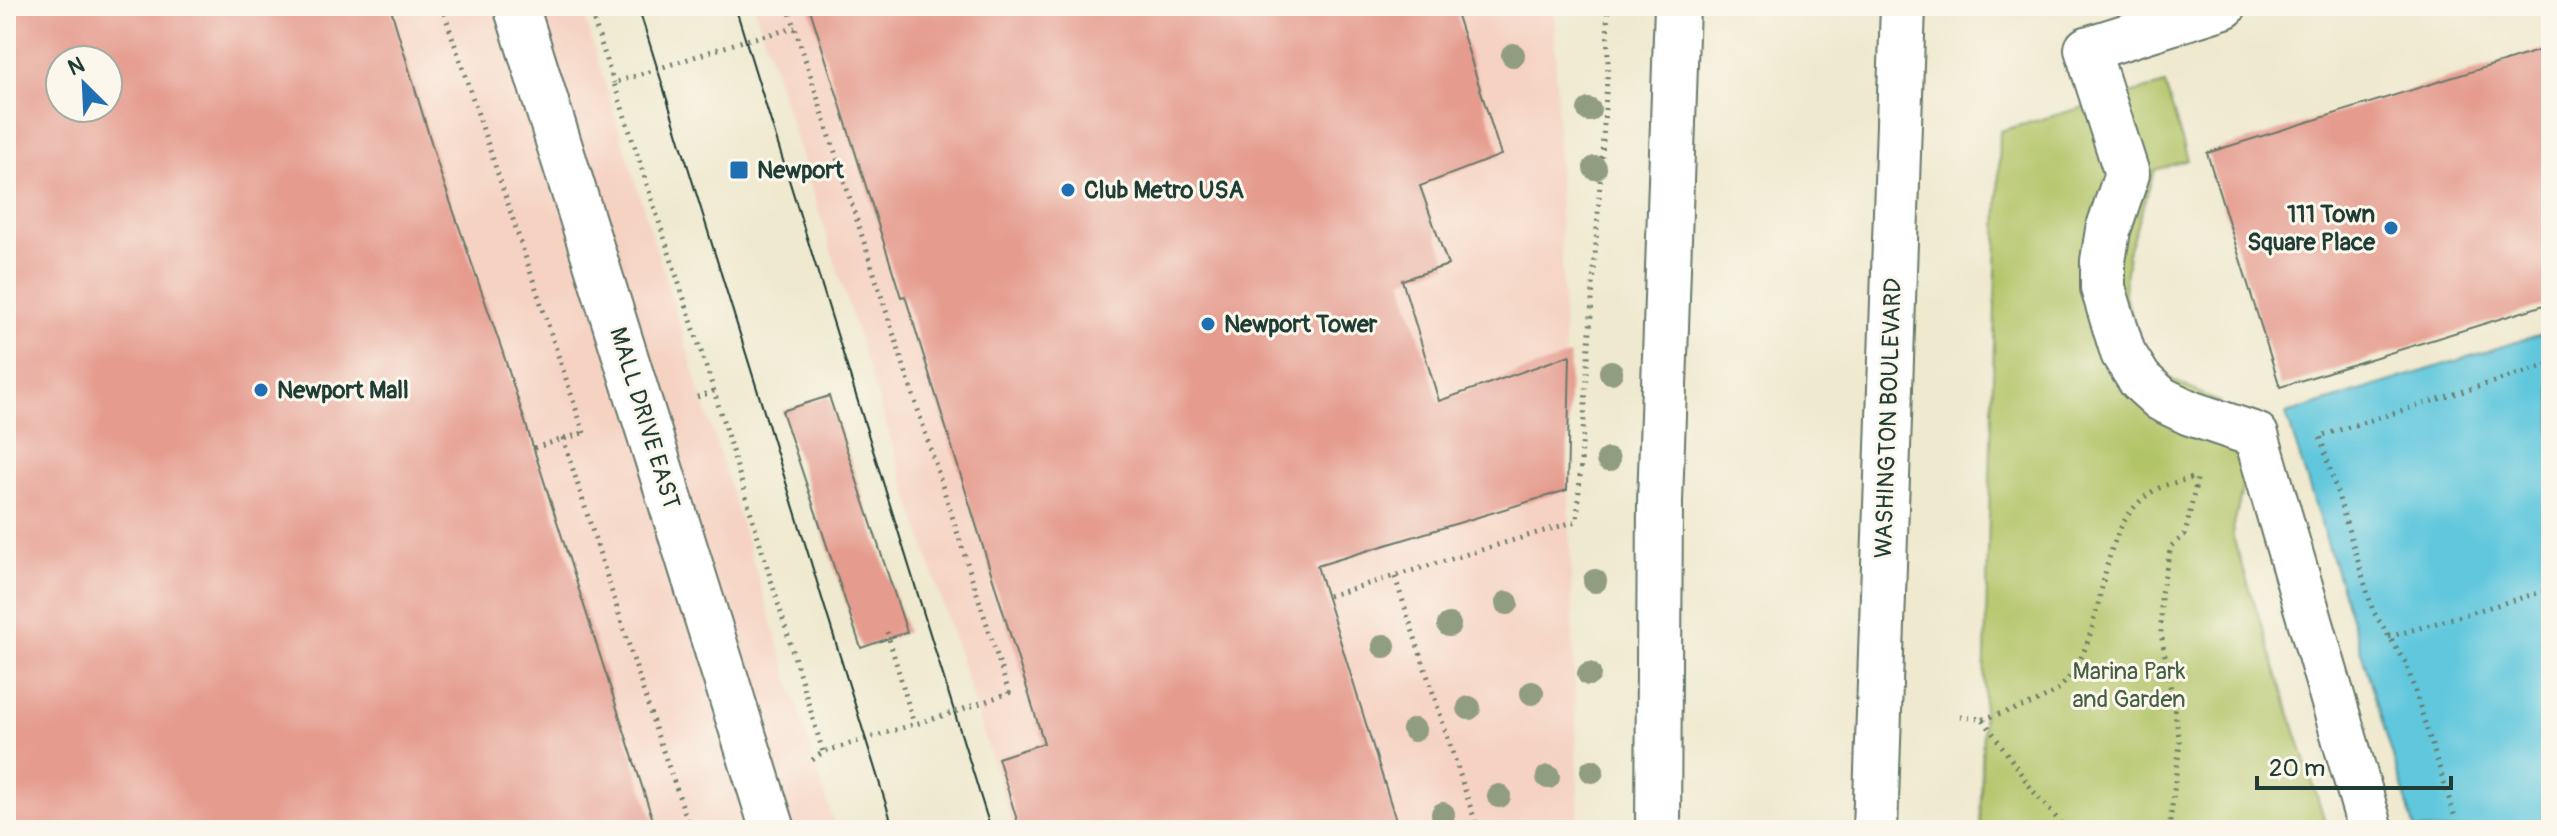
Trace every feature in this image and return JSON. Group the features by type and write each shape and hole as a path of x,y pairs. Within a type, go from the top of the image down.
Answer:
{"street":[{"name":"MALL DRIVE EAST","path":"516,6 773,830"},
{"path":"1658,830 1660,502 1677,6"},
{"path":"2224,6 2087,49 2127,174 2108,230 2103,288 2123,353 2140,380 2161,399 2190,413 2256,435 2371,830"},
{"name":"WASHINGTON BOULEVARD","path":"1875,830 1911,9"}],"path":[{"path":"442,6 584,433"},
{"path":"589,6 714,391 823,752"},
{"path":"788,6 1009,693 823,752 805,766"},
{"path":"1328,596 1577,521 1608,65 1607,6"},
{"path":"614,83 746,40 795,28"},
{"path":"2459,830 2406,663 2373,611 2320,436 2551,364"},
{"path":"694,398 714,391"},
{"path":"534,448 595,429"},
{"path":"563,438 657,734 691,830"},
{"path":"1960,717 1983,719 2041,700 2066,682 2085,650 2097,614 2112,544 2124,519 2141,500 2158,489 2196,477 2185,535 2171,546 2161,593 2161,633 2180,743 2169,830"},
{"path":"1395,576 1478,830"},
{"path":"2389,637 2551,589"},
{"path":"887,632 914,724"},
{"path":"1983,719 2033,791 2067,830"}],"shaded area":[{"name":"Newport Mall","path":"6,6 581,6 836,830 6,830"},
{"path":"754,6 1554,6 1579,830 1014,830"}],"green space":[{"name":"Marina Park and Garden","path":"2165,84 2188,160 2155,170 2128,252 2124,292 2140,341 2172,380 2218,402 2251,449 2232,534 2328,830 1980,830 2000,131"}],"water":[{"path":"2551,331 2551,830 2415,830 2286,414"}],"building":[{"name":"Newport Mall","path":"6,6 390,6 441,175 502,350 656,830 6,830"},
{"name":"Newport Tower","path":"809,6 1454,6 1501,155 1420,186 1448,265 1402,280 1439,401 1570,355 1567,490 1317,566 1399,830 1020,830 998,758 1044,743 905,296 901,297"},
{"name":"111 Town Square Place","path":"2551,47 2551,303 2280,387 2207,153"},
{"path":"829,396 907,632 861,648 782,411"}],"tram line":[{"path":"638,6 894,830"},
{"path":"735,6 991,830"}],"place":[{"name":"Newport","path":"739,170"},
{"name":"Club Metro USA","path":"1068,190"},
{"name":"111 Town Square Place","path":"2391,228"},
{"name":"Newport Tower","path":"1208,324"},
{"name":"Newport Mall","path":"261,390"}]}
